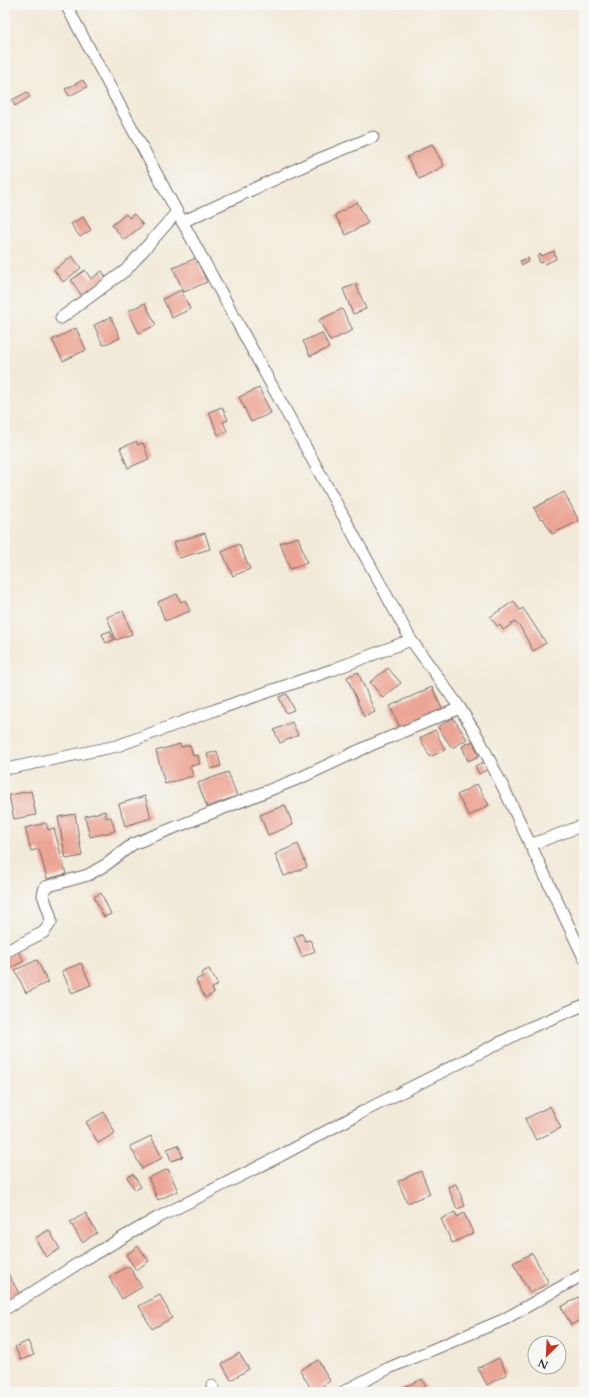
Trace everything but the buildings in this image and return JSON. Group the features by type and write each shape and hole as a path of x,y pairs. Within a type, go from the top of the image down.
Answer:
{"street":[{"path":"66,5 179,217 411,640 460,708 479,739 584,958"},
{"path":"61,318 126,270 179,217 373,137"},
{"path":"5,768 50,761 117,746 332,670 411,640"},
{"path":"5,952 44,932 51,922 43,895 45,887 88,875 107,864 133,844 300,778 371,745 460,708"},
{"path":"530,845 584,825"},
{"path":"5,1309 82,1261 157,1218 528,1028 584,1005"},
{"path":"343,1392 389,1368 503,1320 584,1274"}]}
